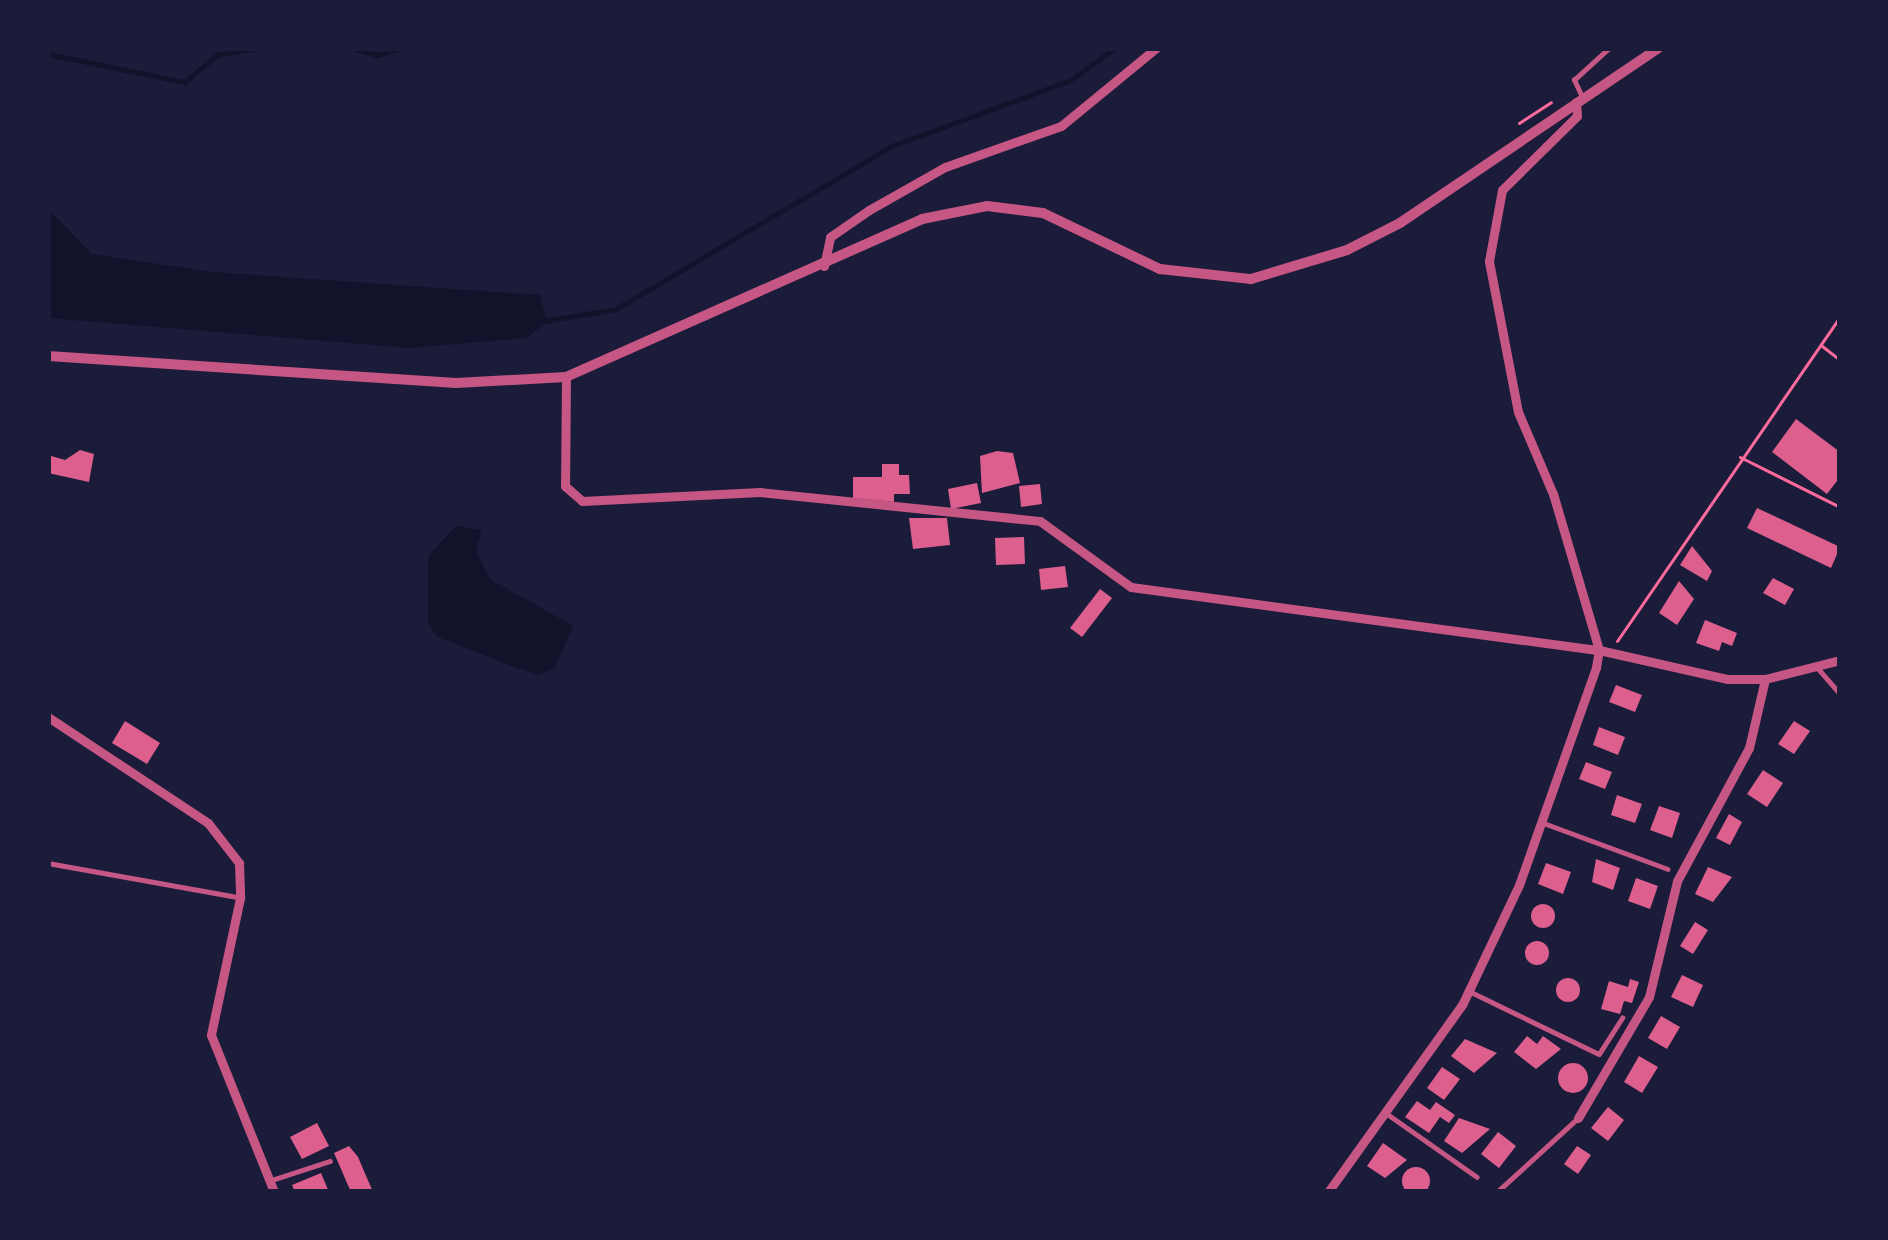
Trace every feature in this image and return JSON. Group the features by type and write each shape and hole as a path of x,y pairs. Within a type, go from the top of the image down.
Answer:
{"street":[{"path":"824,266 830,237 859,216 945,167 1061,126 1156,48"},
{"path":"48,356 481,384 566,376 922,219 1002,206 1043,213 1179,274 1271,275 1400,223 1579,96 1658,48"},
{"path":"1329,1192 1468,991 1541,823 1600,650 1518,412 1489,260 1502,190 1577,116 1579,96"},
{"path":"566,376 565,486 582,501 760,492 1040,521 1131,587 1600,650 1728,679 1765,679 1840,660"},
{"path":"1578,1118 1649,998 1678,881 1749,748 1765,679"},
{"path":"48,717 216,830 239,863 240,898 215,993 214,1053 271,1186"}],"lane":[{"path":"1579,96 1574,80 1609,48"},
{"path":"1816,666 1840,694"},
{"path":"1541,823 1668,869"},
{"path":"48,863 240,898"},
{"path":"1468,991 1599,1054 1622,1018"},
{"path":"1386,1113 1477,1178"},
{"path":"1497,1192 1578,1118"},
{"path":"271,1186 330,1161"}],"path":[{"path":"1508,132 1579,96"},
{"path":"1600,650 1618,640 1739,457 1840,316"},
{"path":"1821,345 1840,360"},
{"path":"1739,457 1840,507"}],"shaded area":[{"path":"48,209 92,254 212,272 540,295 547,321 527,338 409,348 48,318"},
{"path":"456,526 482,530 476,551 490,579 573,626 555,667 539,675 511,666 438,637 428,624 428,556"}],"building":[{"path":"1796,419 1840,452 1840,477 1827,494 1772,452"},
{"path":"80,450 94,454 89,482 48,473 48,455 65,460"},
{"path":"1013,453 1020,483 982,493 980,456"},
{"path":"882,464 899,464 899,475 909,475 910,494 894,494 894,502 853,498 853,477 882,477"},
{"path":"977,483 981,503 951,509 948,489"},
{"path":"1040,484 1042,504 1021,507 1019,486"},
{"path":"1757,508 1840,547 1831,568 1747,528"},
{"path":"909,518 947,518 950,545 913,549"},
{"path":"1024,537 1025,564 996,565 995,538"},
{"path":"1692,546 1712,571 1707,581 1680,565"},
{"path":"1065,566 1068,587 1041,590 1039,569"},
{"path":"1773,578 1794,589 1785,605 1763,593"},
{"path":"1679,581 1694,599 1677,625 1659,613"},
{"path":"1100,589 1112,598 1082,637 1070,628"},
{"path":"1705,620 1737,633 1732,646 1722,642 1719,651 1696,643"},
{"path":"1616,685 1642,695 1635,712 1609,702"},
{"path":"125,721 160,743 147,764 112,743"},
{"path":"1794,721 1810,731 1794,754 1778,744"},
{"path":"1599,727 1625,737 1618,755 1593,745"},
{"path":"1586,762 1612,772 1605,789 1579,779"},
{"path":"1763,770 1783,783 1767,807 1747,794"},
{"path":"1617,795 1642,804 1635,823 1611,815"},
{"path":"1659,806 1680,813 1672,838 1650,830"},
{"path":"1729,814 1742,822 1730,845 1716,838"},
{"path":"1596,859 1620,868 1613,890 1592,882"},
{"path":"1546,863 1571,872 1563,894 1538,884"},
{"path":"1708,867 1732,877 1713,902 1695,894"},
{"path":"1636,878 1658,886 1650,909 1628,901"},
{"path":"1543,904 1555,916 1543,928 1531,916"},
{"path":"1695,922 1708,930 1693,954 1680,946"},
{"path":"1537,941 1549,953 1537,965 1525,953"},
{"path":"1682,975 1703,985 1693,1007 1671,997"},
{"path":"1568,978 1580,990 1568,1002 1556,990"},
{"path":"1630,979 1639,982 1632,1003 1624,1001 1620,1014 1601,1009 1609,981 1628,987"},
{"path":"1661,1016 1680,1027 1667,1049 1648,1038"},
{"path":"1527,1036 1537,1044 1543,1036 1561,1049 1536,1069 1514,1052"},
{"path":"1465,1039 1497,1053 1474,1073 1451,1056"},
{"path":"1639,1056 1658,1067 1642,1093 1624,1082"},
{"path":"1573,1063 1584,1067 1588,1078 1584,1089 1573,1093 1562,1089 1558,1078 1562,1067"},
{"path":"1442,1067 1460,1079 1444,1100 1427,1088"},
{"path":"1417,1101 1430,1110 1436,1102 1455,1115 1449,1123 1440,1117 1429,1133 1405,1117"},
{"path":"1608,1107 1624,1120 1608,1141 1591,1128"},
{"path":"1459,1118 1490,1129 1462,1153 1444,1141"},
{"path":"317,1123 329,1146 302,1159 290,1137"},
{"path":"1498,1132 1516,1146 1499,1168 1481,1154"},
{"path":"1383,1143 1407,1160 1385,1178 1367,1166"},
{"path":"349,1146 373,1192 351,1192 334,1153"},
{"path":"1577,1146 1591,1155 1578,1174 1564,1164"},
{"path":"1416,1167 1426,1171 1430,1181 1426,1191 1416,1195 1406,1191 1402,1181 1406,1171"},
{"path":"321,1173 329,1192 295,1192 292,1185"}],"waterway":[{"path":"48,54 185,82 217,55 255,48"},
{"path":"353,48 377,55 402,48"},
{"path":"543,321 616,309 892,146 1071,80 1115,48"}]}
